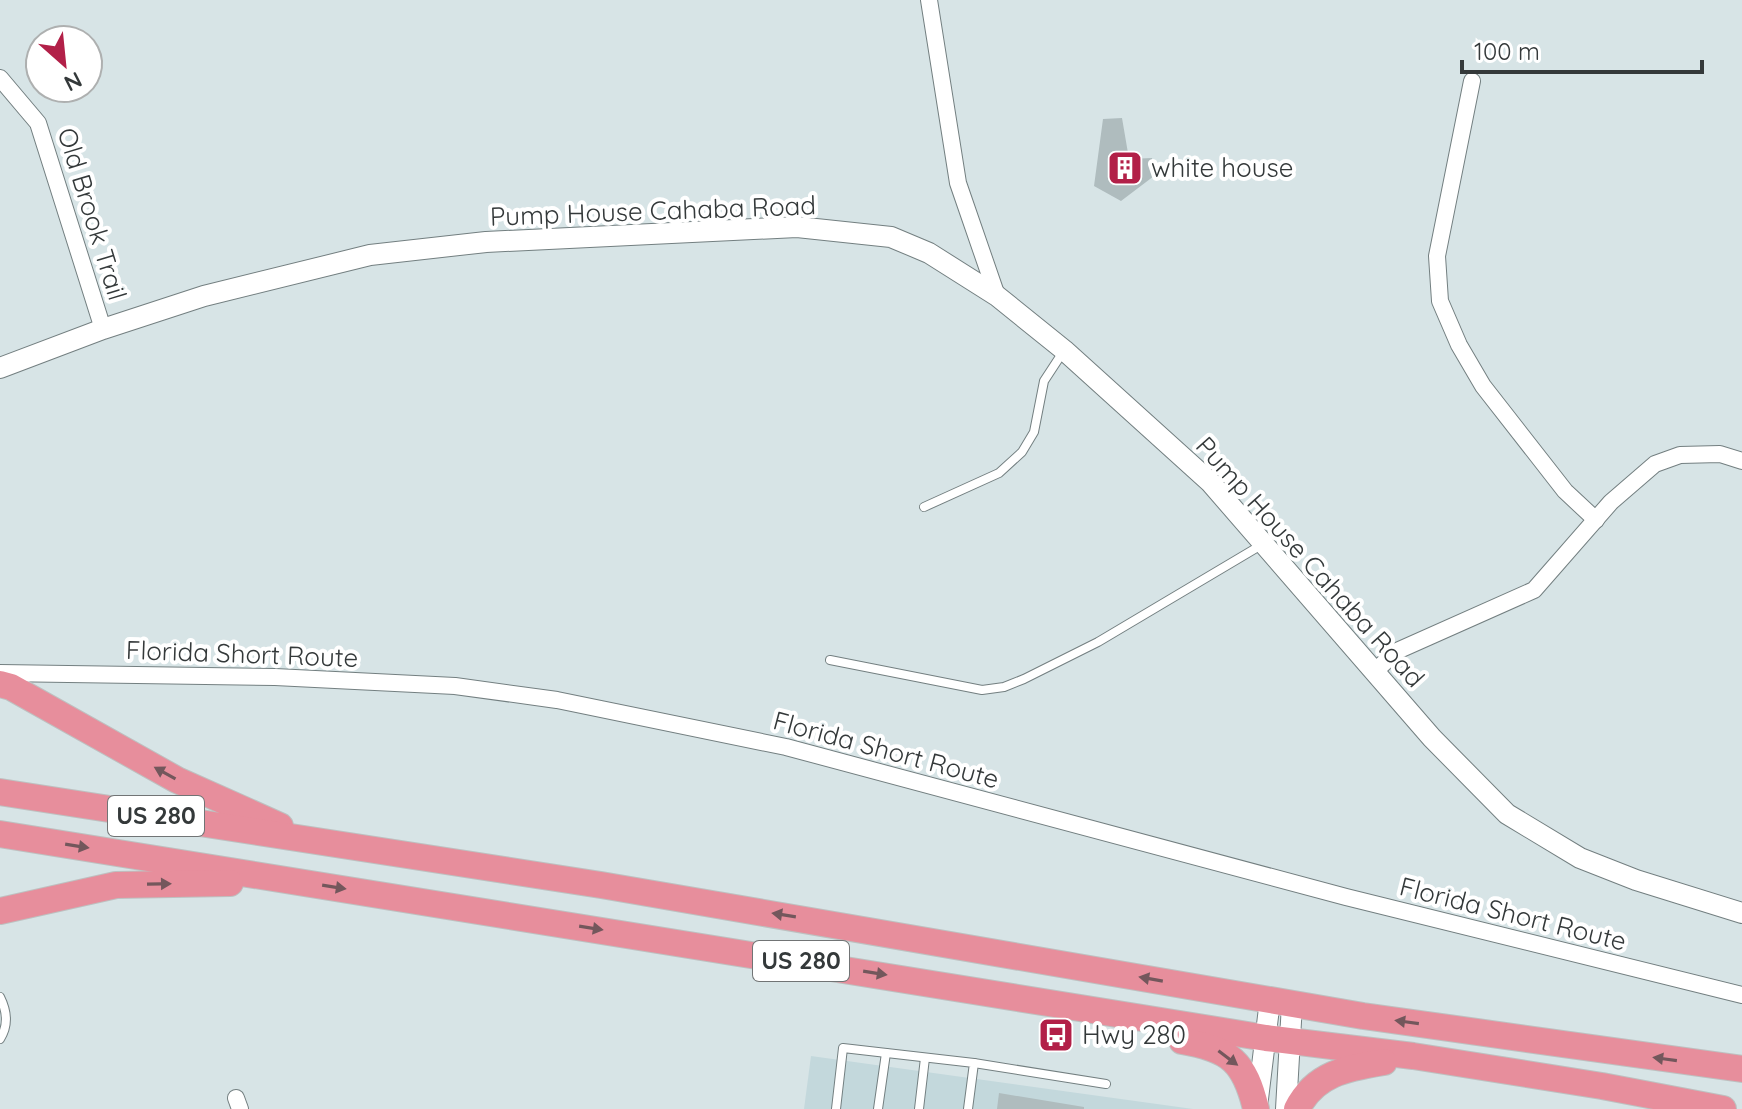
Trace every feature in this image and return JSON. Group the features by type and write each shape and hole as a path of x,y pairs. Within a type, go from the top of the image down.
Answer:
{"highway":[{"path":"0,684 11,687 177,780 313,840"},
{"name":"US 280","path":"0,792 811,920 1363,1016 1742,1069"},
{"name":"US 280","path":"0,834 1278,1040 1413,1056 1723,1109"},
{"path":"0,911 116,885 299,881"},
{"path":"1108,1011 1129,1031 1212,1047 1230,1055 1244,1071 1256,1109"},
{"path":"1297,1109 1314,1085 1331,1074 1413,1056"}],"street":[{"path":"929,0 958,183 997,296"},
{"name":"Old Brook Trail","path":"0,78 38,123 103,329"},
{"path":"1472,81 1437,256 1440,301 1459,345 1483,386 1565,491 1596,520"},
{"name":"Pump House Cahaba Road","path":"0,368 103,329 230,288 370,255 486,242 797,227 891,237 929,253 997,296 1064,350 1210,482 1432,738 1507,814 1544,838 1594,863 1636,880 1742,913"},
{"path":"1374,672 1397,651 1534,590 1611,502 1655,464 1680,455 1720,454 1742,461"},
{"name":"Florida Short Route","path":"0,673 275,677 440,685 557,700 786,747 1346,897 1742,995"},
{"path":"1281,1002 1278,1040 1286,1109"},
{"path":"1256,1109 1278,1040"}],"lane":[{"path":"924,507 999,473 1022,452 1034,432 1044,381 1064,350"},
{"path":"830,660 982,690 1004,687 1098,642 1264,544"},
{"path":"0,997 7,1010 5,1032 0,1039"},
{"path":"836,1109 843,1048 974,1063 1106,1084"},
{"path":"878,1109 886,1053"},
{"path":"919,1109 925,1058"},
{"path":"968,1109 974,1063"}],"shaded area":[{"path":"811,1056 1193,1109 804,1109"}],"building":[{"name":"white house","path":"1122,118 1129,159 1152,158 1154,176 1121,201 1094,186 1103,119"},
{"path":"999,1093 1084,1107 1084,1109 997,1109"}],"place":[{"name":"white house","path":"1125,168"},
{"name":"Hwy 280","path":"1056,1035"}]}
